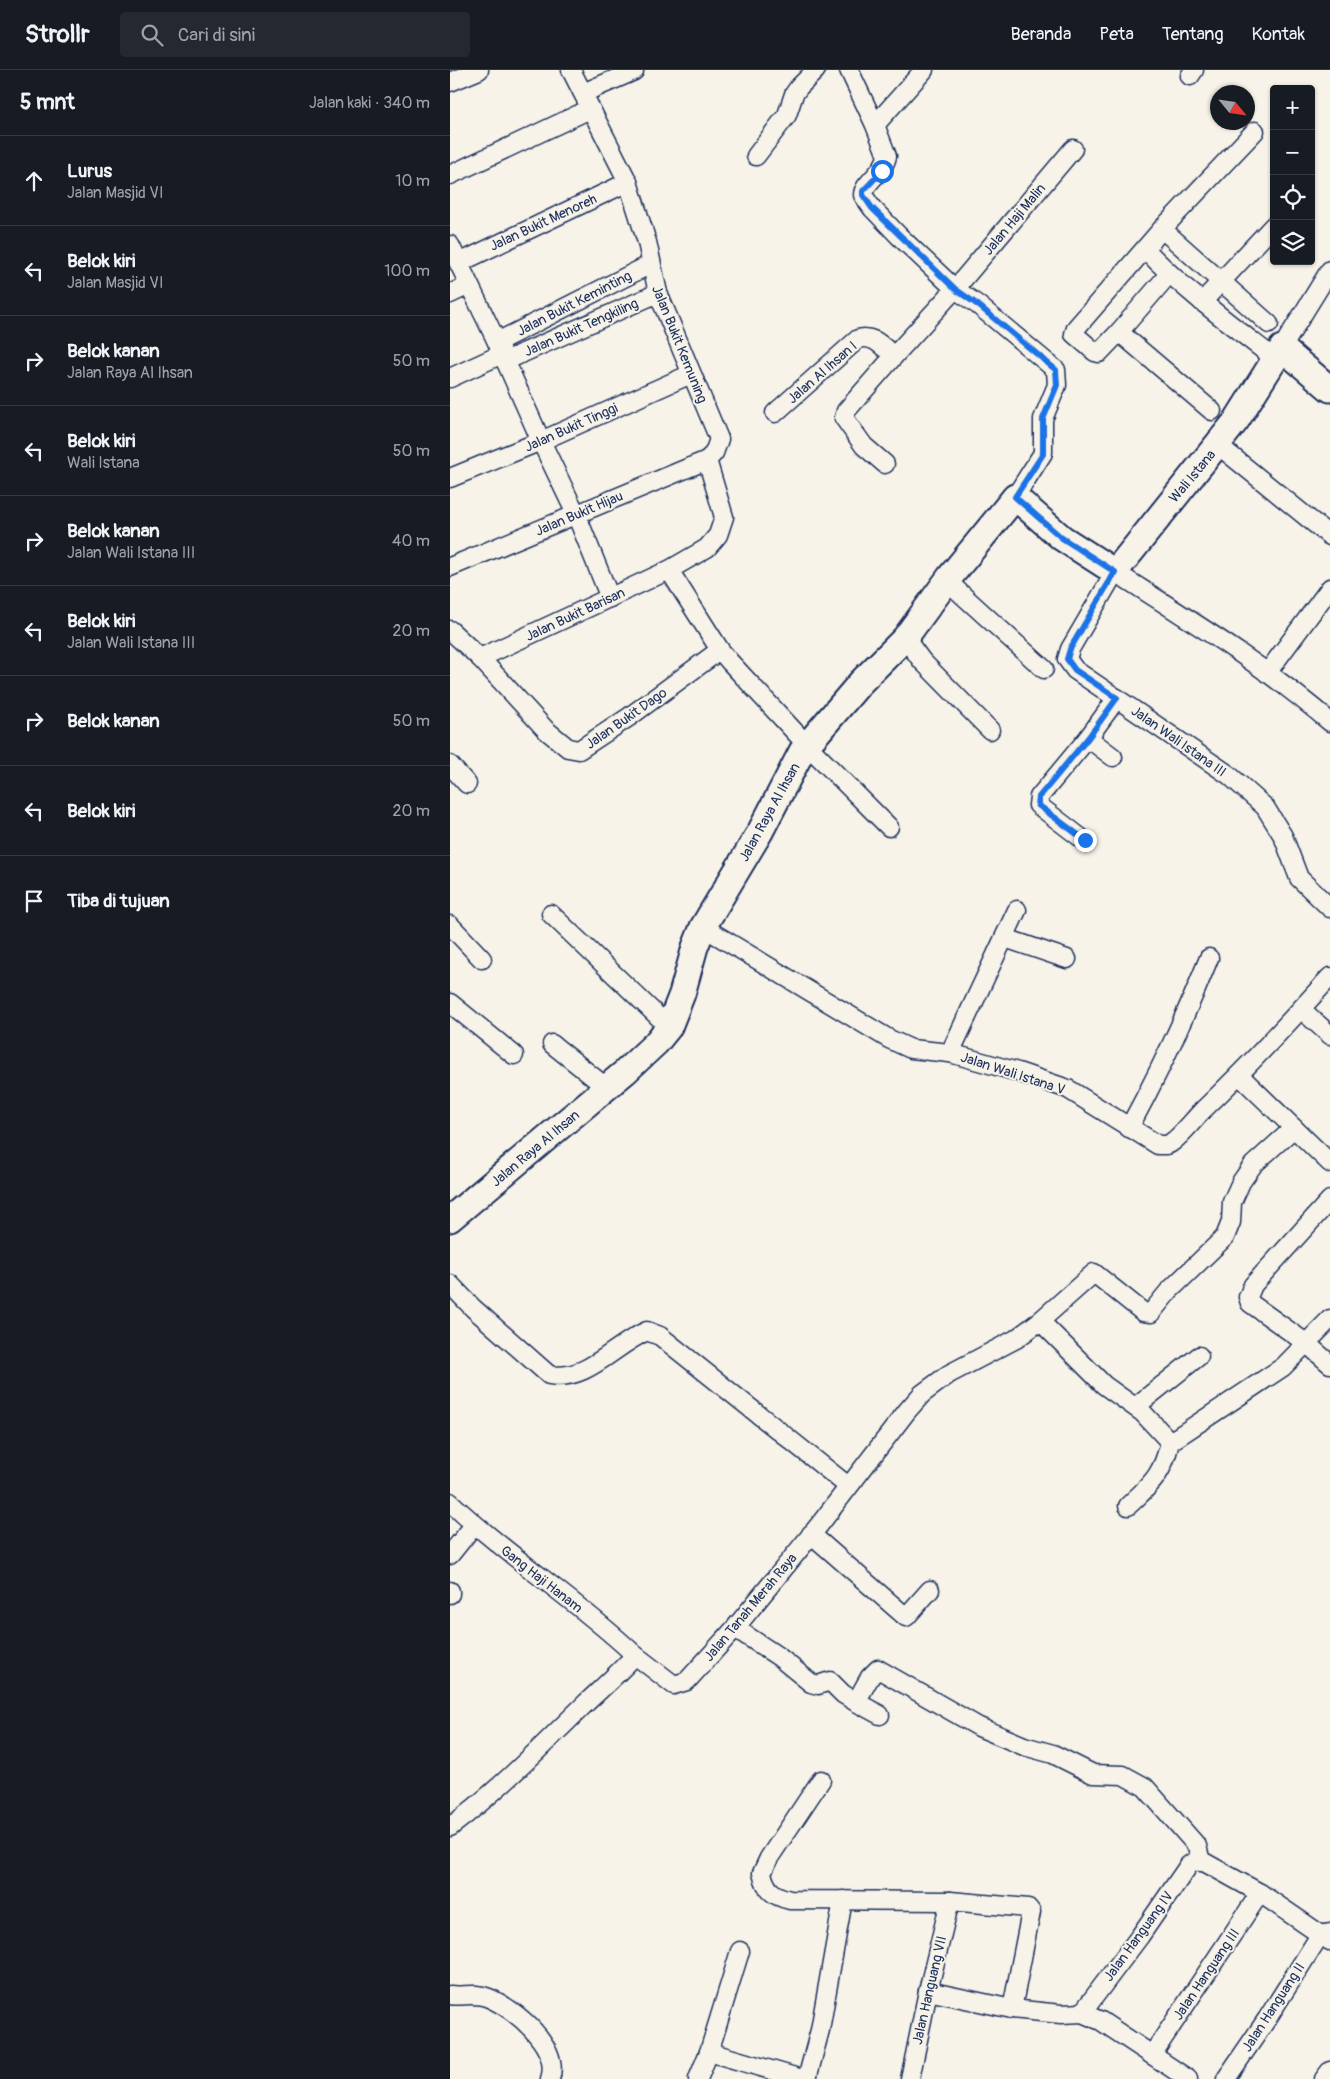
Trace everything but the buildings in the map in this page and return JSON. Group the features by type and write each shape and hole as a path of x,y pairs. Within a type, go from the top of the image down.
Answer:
{"street":[{"name":"Jalan Bukit Kemuning","path":"571,70 628,182 647,242 658,293 719,439 714,453 707,460"},
{"path":"756,156 788,115 794,94 816,70"},
{"path":"849,70 875,125 887,156 882,171 865,187 863,195 872,208 899,236 955,289 846,411 844,418 864,446 885,464"},
{"path":"875,125 924,70"},
{"path":"450,82 477,71"},
{"path":"450,175 587,101 634,71"},
{"path":"1169,274 1120,332 1099,353 1074,334 1076,328 1146,250 1162,229 1255,131"},
{"name":"Jalan Haji Malin","path":"955,289 1073,149"},
{"name":"Jalan Bukit Menoreh","path":"459,263 628,182"},
{"path":"1162,229 1222,280 1269,324"},
{"path":"1202,302 1270,229"},
{"path":"450,245 576,514 610,598"},
{"path":"1146,250 1169,274 1202,302 1279,353 1330,390"},
{"name":"Jalan Bukit Keminting","path":"501,352 651,264"},
{"name":"Wali Istana","path":"1115,572 1236,422 1330,270"},
{"path":"450,294 469,285"},
{"name":"Jalan Raya Al Ihsan","path":"450,1219 607,1088 656,1043 669,1027 682,994 695,947 703,927 760,832 804,748 861,682 905,638 947,581 1015,497 1043,454 1043,419 1057,385 1056,370 978,305 955,289"},
{"name":"Jalan Bukit Tengkiling","path":"450,378 501,352 658,293"},
{"path":"1120,332 1212,411"},
{"name":"Jalan Al Ihsan I","path":"775,413 858,340 865,337 872,338 894,356"},
{"name":"Jalan Bukit Tinggi","path":"450,478 541,441 692,374"},
{"path":"1218,445 1330,536"},
{"path":"707,460 724,517 718,535 707,548 670,570 720,650 747,682 804,748 889,827"},
{"name":"Jalan Bukit Hijau","path":"450,567 707,460"},
{"path":"1015,497 1062,538 1298,694 1330,722"},
{"name":"Jalan Bukit Barisan","path":"480,658 670,570"},
{"name":"Jalan Wali Istana III","path":"1115,572 1070,649 1067,659 1075,670 1229,775 1265,807 1283,836 1299,878 1330,908"},
{"path":"947,581 1044,669"},
{"path":"1267,673 1330,588"},
{"path":"905,638 922,661 990,730"},
{"name":"Jalan Bukit Dago","path":"453,639 480,658 546,730 568,748 579,750 720,650"},
{"path":"1085,840 1038,805 1037,802 1117,698"},
{"path":"1088,738 1114,756"},
{"path":"450,766 466,784"},
{"path":"950,1053 1005,938 1016,910"},
{"path":"550,914 669,1027"},
{"path":"450,926 482,959"},
{"name":"Jalan Wali Istana V","path":"703,927 888,1039 911,1049 950,1053 1018,1072 1068,1089 1158,1145 1168,1145 1174,1141 1189,1123 1302,1010 1330,977"},
{"path":"1005,938 1067,959"},
{"path":"1128,1128 1163,1065 1185,1018 1209,958"},
{"path":"450,1003 514,1055"},
{"path":"1302,1010 1330,1035"},
{"path":"552,1044 607,1088"},
{"path":"1239,1075 1330,1163"},
{"name":"Jalan Tanah Merah Raya","path":"635,1655 674,1685 687,1681 735,1628 922,1394 949,1374 1016,1339 1040,1321 1094,1273 1143,1312 1151,1313 1168,1292 1225,1236 1231,1222 1232,1202 1241,1182 1252,1165 1294,1128"},
{"path":"1330,1200 1253,1285 1248,1297 1250,1303 1306,1343 1330,1364"},
{"path":"450,1284 473,1308 549,1375 561,1378 585,1371 632,1338 647,1332 660,1336 848,1486"},
{"path":"1128,1506 1155,1479 1166,1463 1170,1442 1283,1367 1330,1319"},
{"path":"1040,1321 1104,1385 1126,1403 1135,1406 1170,1442"},
{"path":"1135,1406 1199,1356"},
{"name":"Gang Haji Hanam","path":"450,1502 474,1524 613,1634 635,1655"},
{"path":"450,1555 474,1524"},
{"path":"811,1534 906,1617 930,1590"},
{"path":"735,1628 780,1657 811,1683 818,1685 830,1681 843,1694 880,1715"},
{"path":"450,1827 532,1758 635,1655"},
{"path":"856,1702 870,1676 878,1669 937,1701 979,1727 1024,1746 1053,1754 1093,1774 1123,1775 1145,1787 1168,1812 1197,1846 1198,1862 1260,1893 1327,1936"},
{"path":"821,1780 769,1858 762,1873 769,1891 777,1897 790,1900 950,1901 1028,1908 1031,1912 1012,2009"},
{"name":"Jalan Hanguang IV","path":"1082,2013 1140,1936 1189,1866 1198,1862"},
{"name":"Jalan Hanguang III","path":"1152,2055 1260,1893"},
{"path":"807,2079 820,2030 843,1900"},
{"name":"Jalan Hanguang VII","path":"910,2079 928,1991 950,1901"},
{"name":"Jalan Hanguang II","path":"1226,2079 1327,1936"},
{"path":"698,2079 710,2052 740,1951"},
{"path":"928,1991 1012,2009 1061,2014 1082,2013 1101,2021 1188,2079"},
{"path":"450,1995 474,1994 488,1998 532,2028 551,2059 550,2079"},
{"path":"710,2052 802,2079"},
{"path":"1324,2079 1330,2071"}],"route":[{"path":"882,171 865,187 862,193 872,208 955,289 978,305 1056,370 1057,385 1043,419 1043,454 1015,497 1062,538 1115,572 1070,649 1067,659 1075,670 1117,698 1037,802 1038,805 1085,840"}]}
